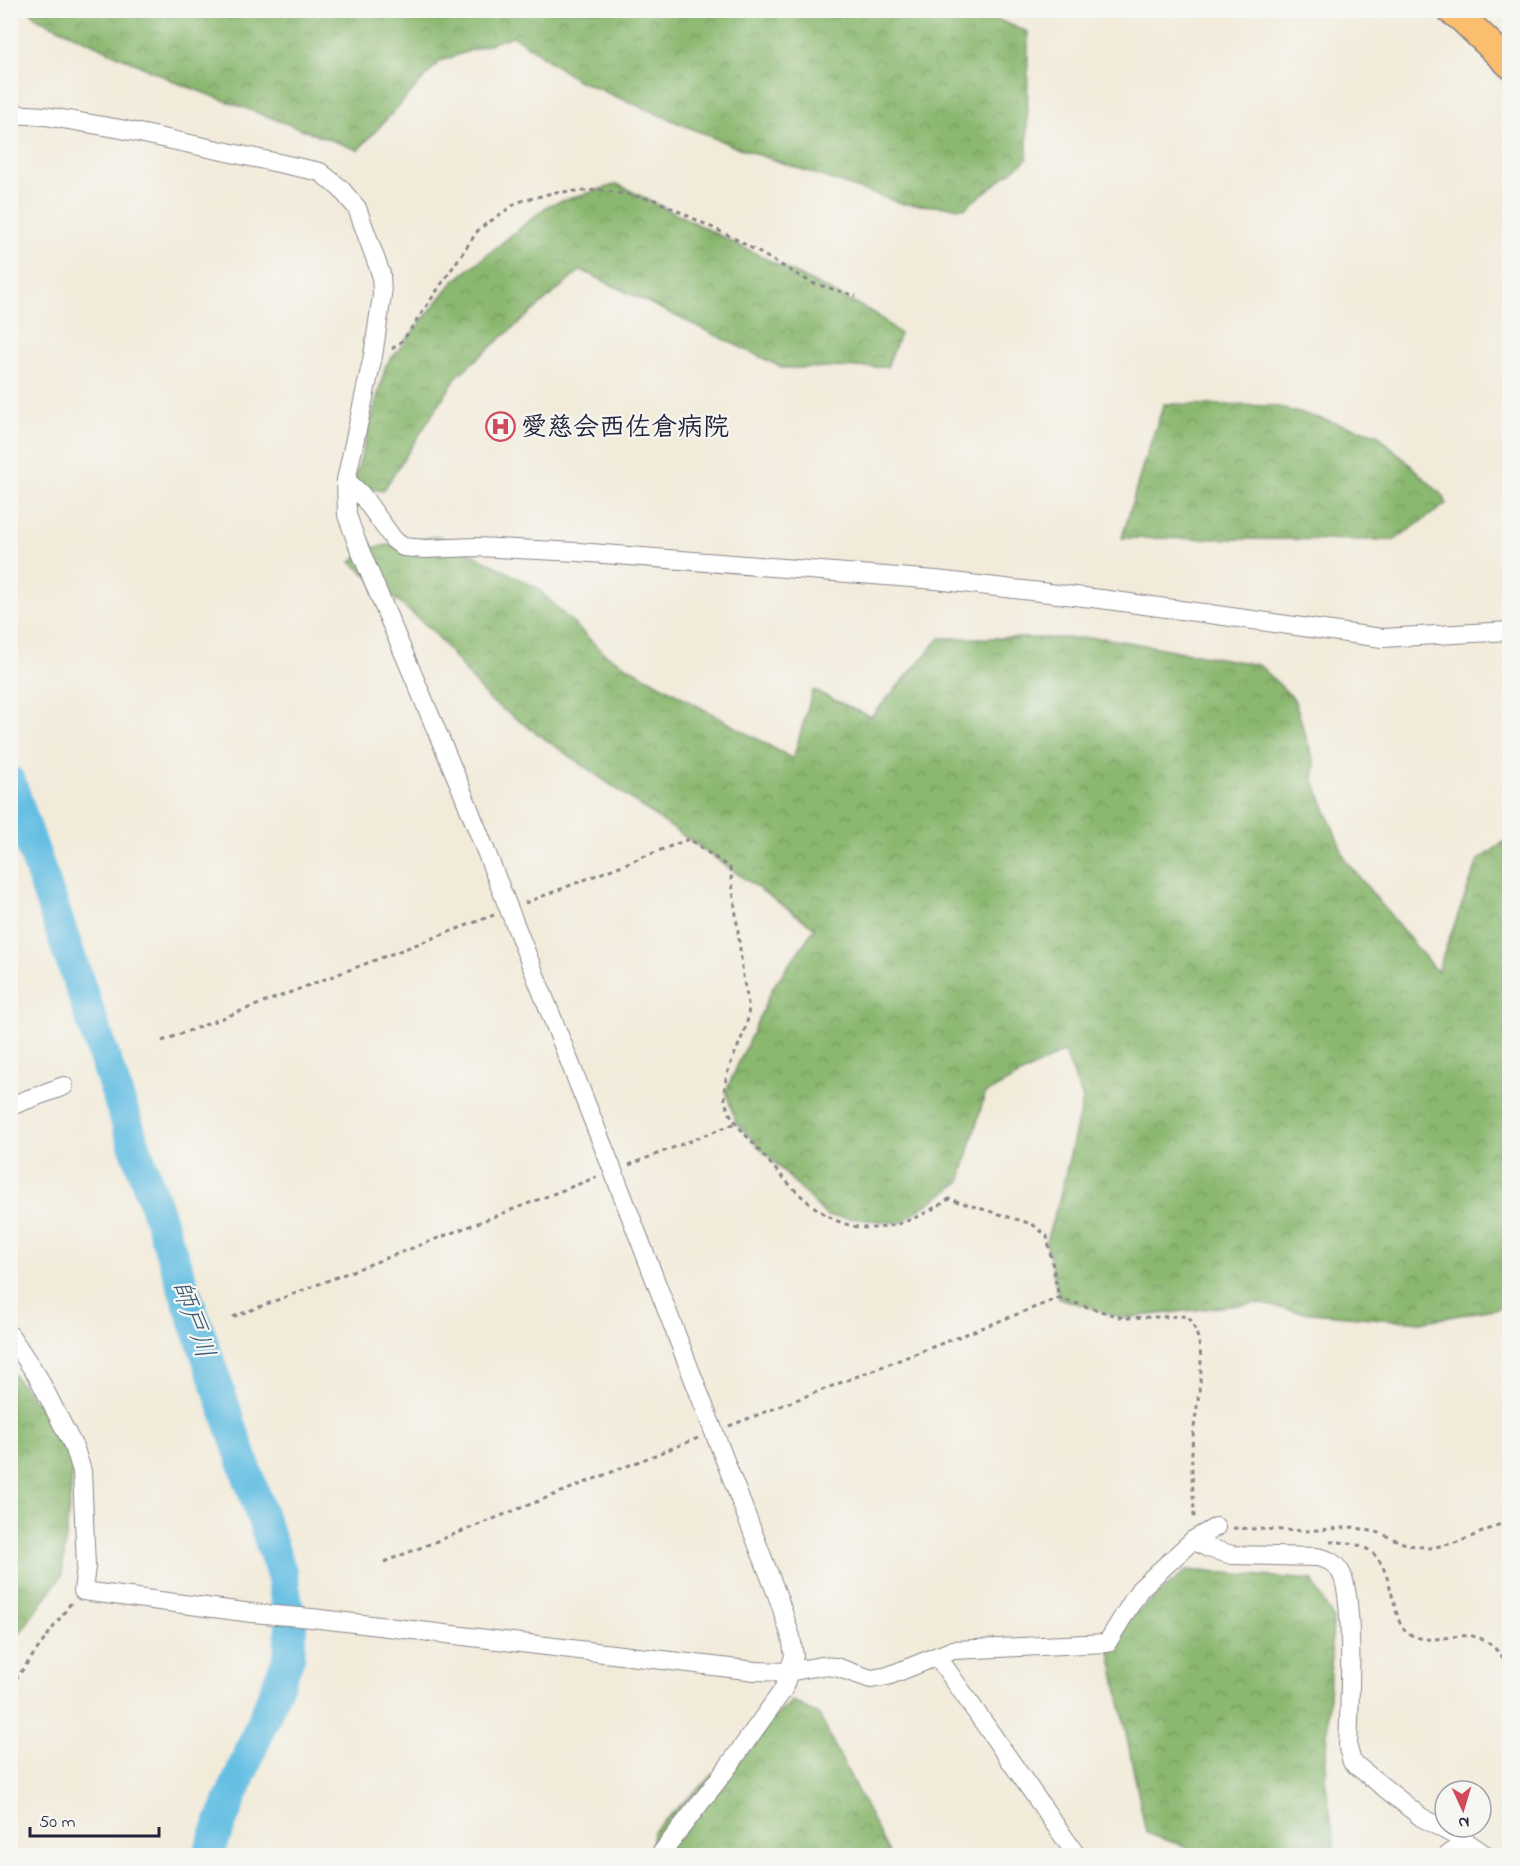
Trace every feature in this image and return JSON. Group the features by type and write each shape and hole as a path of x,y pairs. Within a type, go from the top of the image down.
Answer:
{"main road":[{"path":"1451,10 1509,64"}],"street":[{"path":"10,114 45,116 121,129 320,172 340,188 357,208 381,274 382,295 373,356 346,480 347,515 509,909 613,1172 791,1636 794,1656 783,1690 725,1771 659,1856"},
{"path":"346,480 361,494 394,540 403,547 425,549 476,547 578,552 936,580 1101,599 1382,638 1509,631"},
{"path":"10,1106 64,1086"},
{"path":"10,1335 38,1377 75,1449 82,1471 86,1566 83,1591 252,1613 312,1618 755,1671 788,1672 821,1666 836,1667 872,1679 888,1676 953,1650 1107,1643 1140,1589 1193,1540 1216,1527"},
{"path":"1193,1540 1208,1548 1232,1555 1306,1556 1330,1560 1340,1571 1346,1585 1350,1637 1348,1748 1352,1762 1420,1817 1465,1841 1487,1856"},
{"path":"937,1656 1077,1856"},
{"path":"1447,1856 1465,1841"}],"path":[{"path":"373,356 393,349 404,339 479,229 518,202 556,192 602,190 655,200 734,238 812,283 856,296"},
{"path":"162,1041 689,839 730,868 748,1016 727,1072 725,1101 736,1123 785,1181 827,1216 857,1228 887,1228 928,1213 949,1199 1032,1224 1047,1236 1059,1298 1123,1318 1188,1316 1196,1327 1201,1364 1192,1450 1193,1540"},
{"path":"233,1317 736,1123"},
{"path":"1216,1527 1306,1531 1353,1527 1380,1533 1408,1545 1430,1548 1459,1542 1509,1520"},
{"path":"1306,1556 1325,1542 1346,1542 1364,1547 1377,1556 1388,1579 1396,1612 1404,1628 1418,1638 1440,1640 1462,1636 1480,1638 1501,1654 1509,1666"},
{"path":"10,1687 71,1603 83,1591"}],"green space":[{"path":"30,11 977,11 1028,32 1027,159 965,208 903,204 733,146 577,80 513,36 440,61 358,150 180,84 36,18"},
{"path":"617,184 876,314 900,334 887,367 783,368 581,270 458,375 383,491 353,486 386,365 453,282 549,205"},
{"path":"1164,404 1274,406 1377,434 1444,497 1446,504 1395,540 1122,538"},
{"path":"439,536 537,588 605,654 793,759 813,690 871,717 940,638 1104,638 1259,665 1294,699 1315,765 1313,778 1346,861 1437,972 1478,861 1509,838 1510,1263 1499,1308 1420,1322 1300,1312 1257,1303 1123,1318 1059,1298 1046,1241 1060,1197 1083,1099 1064,1051 985,1094 960,1182 900,1223 827,1216 736,1123 726,1091 773,987 815,928 488,699 434,632 351,562 366,549"},
{"path":"10,1371 75,1449 62,1575 11,1645"},
{"path":"1187,1570 1312,1580 1333,1619 1325,1778 1336,1855 1209,1855 1146,1833 1107,1637"},
{"path":"792,1701 819,1715 890,1855 651,1856 653,1831"}],"waterway":[{"name":"師戸川","path":"10,782 282,1575 291,1626 289,1657 207,1856"}],"place":[{"name":"愛慈会西佐倉病院","path":"500,426"}]}
